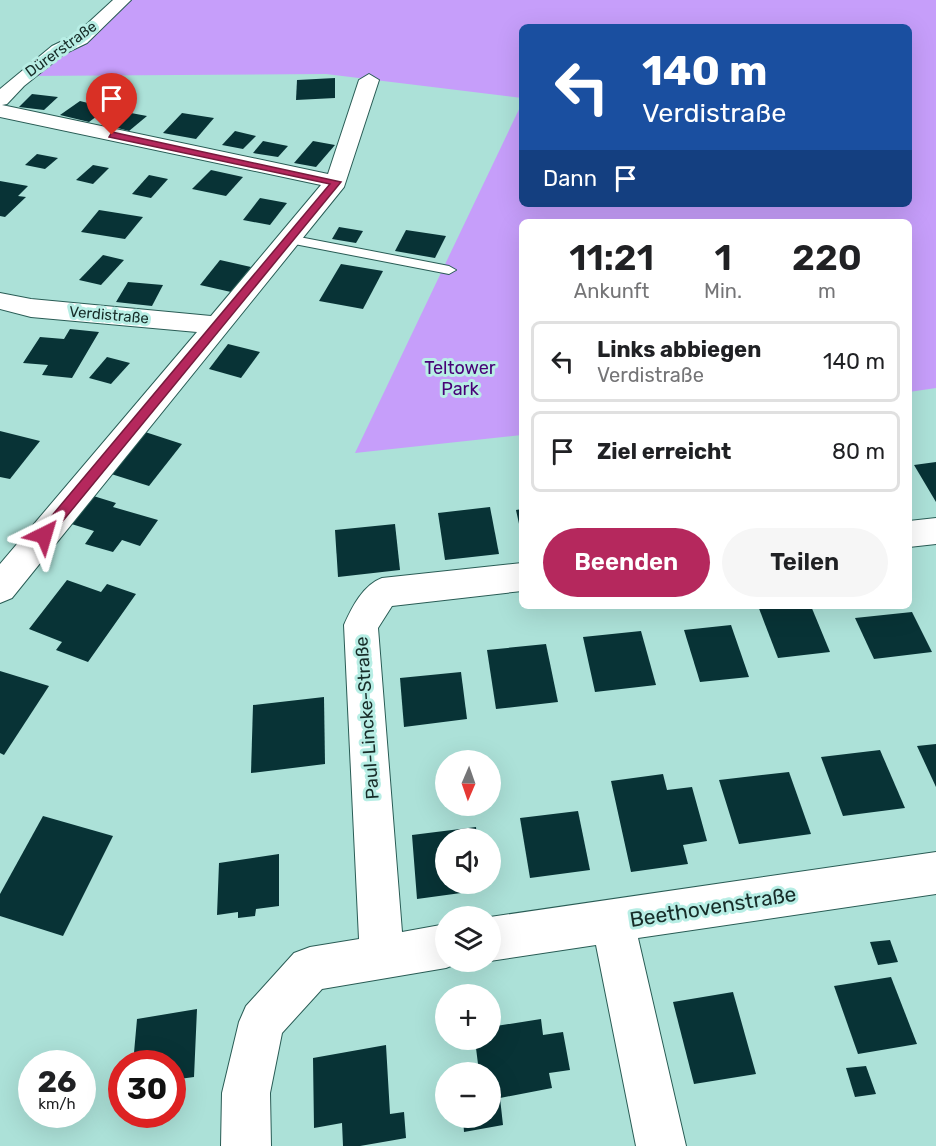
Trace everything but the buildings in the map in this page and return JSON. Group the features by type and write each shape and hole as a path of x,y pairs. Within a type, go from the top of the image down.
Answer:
{"street":[{"name":"Dürerstraße","path":"0,100 17,82 58,50 81,39 123,0"},
{"path":"0,588 336,182 369,80"},
{"path":"0,111 336,182"},
{"name":"Verdistraße","path":"0,301 31,308 218,325"},
{"path":"912,534 936,531"},
{"name":"Paul-Lincke-Straße","path":"382,955 362,625 382,593 519,577"},
{"name":"Beethovenstraße","path":"501,937 936,873"},
{"path":"612,922 661,1146"},
{"path":"246,1146 246,1093 262,1022 310,969 435,948"}],"lane":[{"path":"289,239 449,270"}],"green space":[{"name":"Teltower Park","path":"123,0 936,0 936,388 912,392 912,219 519,219 519,435 355,453 519,109 519,207 912,207 912,24 519,24 519,98 326,74 24,76"}],"route":[{"path":"44,535 336,182 112,135"}]}
